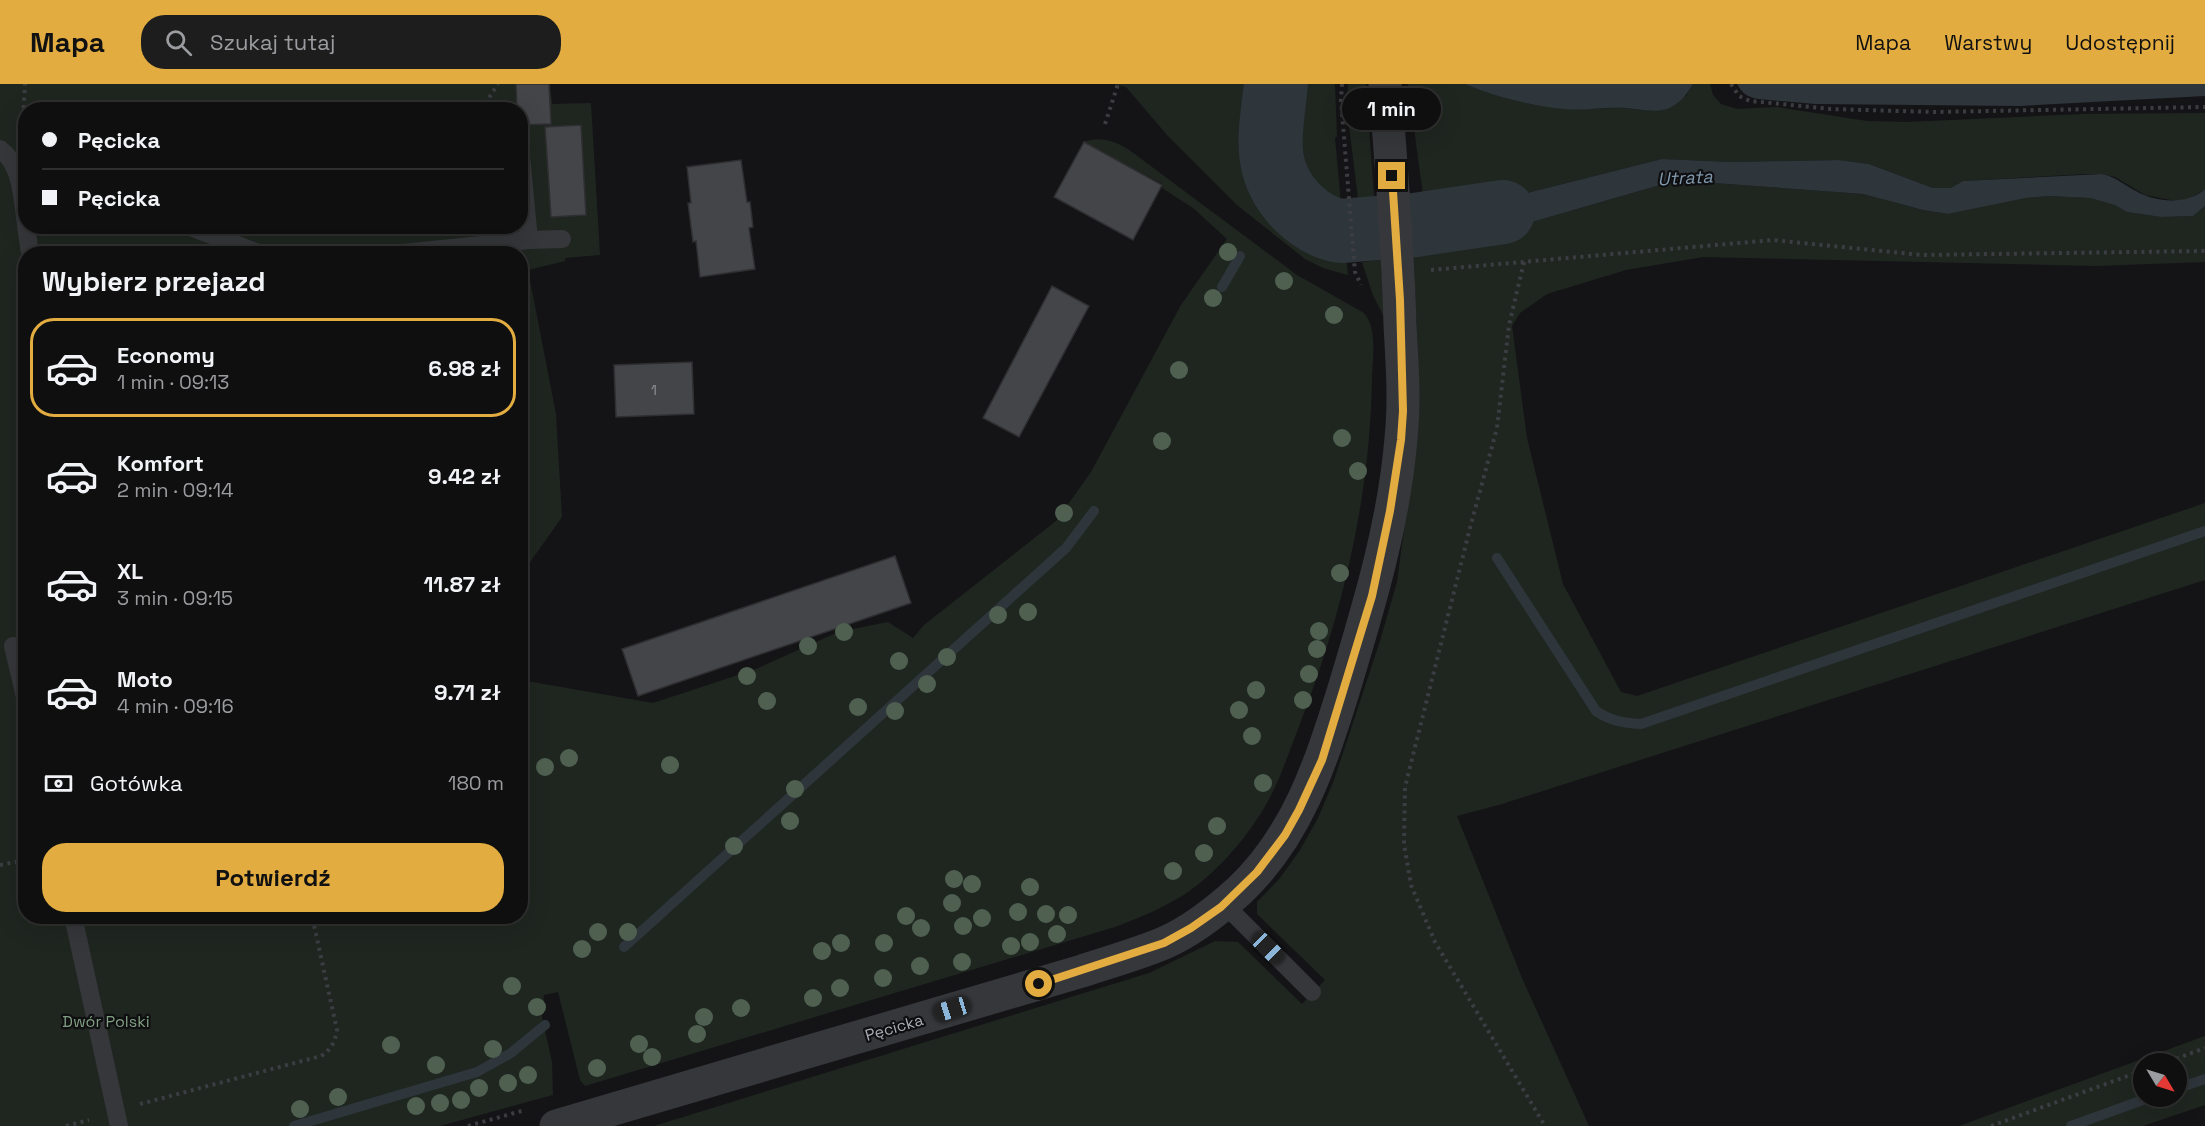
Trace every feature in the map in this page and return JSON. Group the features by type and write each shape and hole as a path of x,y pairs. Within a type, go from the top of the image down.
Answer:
{"street":[{"name":"Pęcicka","path":"556,1126 1114,960 1164,943 1191,928 1224,904 1257,872 1285,835 1322,760 1372,596 1390,511 1403,411 1398,258 1385,84"}],"lane":[{"path":"12,159 18,187"},
{"path":"528,229 529,240"},
{"path":"209,234 240,246"},
{"path":"471,246 562,239"},
{"path":"13,643 18,665"},
{"path":"1224,904 1311,992"},
{"path":"75,924 119,1126"}],"path":[{"path":"24,102 25,84"},
{"path":"486,102 498,84"},
{"path":"1105,124 1118,84"},
{"path":"1342,84 1341,100 1355,272 1362,288"},
{"path":"1731,84 1739,96 1750,101 1831,109 1934,112 2205,107"},
{"path":"12,159 18,136"},
{"path":"1398,258 1524,262 1773,240 1921,255 2205,251"},
{"path":"1524,262 1509,325 1497,428 1405,787 1404,844 1411,885 1435,942 1545,1126"},
{"path":"0,865 18,862"},
{"path":"136,1105 327,1053 335,1040 337,1030 314,924"},
{"path":"2187,1055 2205,1048"},
{"path":"1991,1126 2133,1074"},
{"path":"468,1126 525,1110"}],"green space":[{"name":"Dwór Polski","path":"0,84 550,84 552,104 591,103 600,255 565,258 565,261 528,270 528,246 18,246 18,924 528,924 528,681 653,703 756,669 838,632 888,622 913,638 924,625 1056,521 1091,472 1181,305 1227,239 1193,208 1162,188 1163,184 1082,142 1095,139 1106,140 1128,149 1297,275 1364,313 1373,334 1366,465 1351,555 1328,643 1314,687 1270,798 1242,840 1205,879 1177,899 1115,927 585,1086 580,1080 558,992 544,995 542,1017 552,1062 553,1095 440,1126 0,1126"},
{"path":"1114,84 1261,84 1251,143 1297,231 1333,247 1345,245 1348,275 1323,268 1305,259 1237,205 1167,135 1126,87"},
{"path":"1288,84 1335,84 1337,136 1335,138 1342,215 1329,216 1317,212 1307,204 1292,179 1282,140"},
{"path":"1348,84 1366,84 1374,197 1358,199 1347,109"},
{"path":"1408,84 1465,84 1530,104 1566,109 1623,108 1651,111 1686,96 1693,84 1710,84 1713,95 1721,104 1737,109 1776,107 1867,121 1907,122 2082,114 2205,113 2205,189 2186,201 2171,200 2145,195 2115,177 2102,174 1963,181 1951,188 1933,188 1869,164 1839,160 1732,162 1662,159 1487,203 1425,210"},
{"path":"1714,183 1863,194 1923,210 1948,214 2026,198 2048,196 2090,198 2116,205 2127,212 2161,217 2193,216 2205,206 2205,262 2095,266 1703,257 1626,270 1547,294 1520,313 1512,326 1527,438 1563,584 1621,692 1637,696 2205,503 2205,580 1502,804 1457,816 1522,978 1589,1126 654,1126 1149,973 1215,941 1238,942 1302,1004 1325,980 1257,914 1257,902 1280,878 1300,850 1318,818 1334,780 1397,582 1409,492 1418,361 1413,238 1457,235 1532,222 1660,185"},
{"path":"1381,260 1384,317 1373,295 1362,262"},
{"path":"528,270 556,414 562,517 528,565"},
{"path":"2205,1036 2205,1105 2143,1126 1959,1126 2133,1062 2133,1107 2187,1107 2187,1053 2159,1053"}],"water":[{"path":"1261,84 1288,84 1282,133 1283,152 1287,166 1299,193 1307,204 1329,216 1342,215 1345,245 1333,247 1297,231 1289,216 1250,168 1253,126"},
{"path":"1465,84 1693,84 1675,105 1667,109 1651,111 1625,108 1579,110 1552,108 1514,100"},
{"path":"1737,84 2205,84 2205,96 2020,106 1815,104 1754,98 1745,94"},
{"path":"1662,159 1732,162 1839,160 1869,164 1933,188 1951,188 1963,181 2102,174 2144,195 2162,200 2190,198 2205,189 2205,206 2193,216 2161,217 2127,212 2115,205 2090,198 2048,196 2026,198 1948,214 1923,210 1863,194 1714,183 1660,185 1532,222 1457,235 1413,238 1413,211 1487,203"}],"building":[{"path":"516,84 549,84 551,124 528,125 528,102 517,102"},
{"path":"581,125 586,215 551,217 545,127"},
{"path":"1084,142 1162,185 1133,240 1054,197"},
{"path":"741,160 747,202 750,202 753,227 749,228 755,269 700,277 696,241 693,242 688,203 691,203 687,167"},
{"path":"1052,286 1089,306 1019,437 983,418"},
{"path":"692,362 694,414 616,417 614,365"},
{"path":"895,556 911,603 638,696 622,649"}],"waterway":[{"name":"Utrata","path":"1276,84 1271,149 1277,178 1285,193 1297,207 1317,223 1341,231 1415,225 1503,212"},
{"path":"1270,210 1284,190"},
{"path":"1222,287 1240,256"},
{"path":"624,947 1066,548 1094,511"},
{"path":"1497,558 1596,711 1617,721 1641,724 2205,531"},
{"path":"294,1126 477,1072 511,1053 545,1025"},
{"path":"2187,1085 2205,1079"},
{"path":"2071,1126 2133,1104"}],"route":[{"path":"1039,984 1164,943 1221,907 1257,872 1285,835 1322,760 1372,596 1390,511 1401,440 1403,411 1400,300 1392,176"}]}
